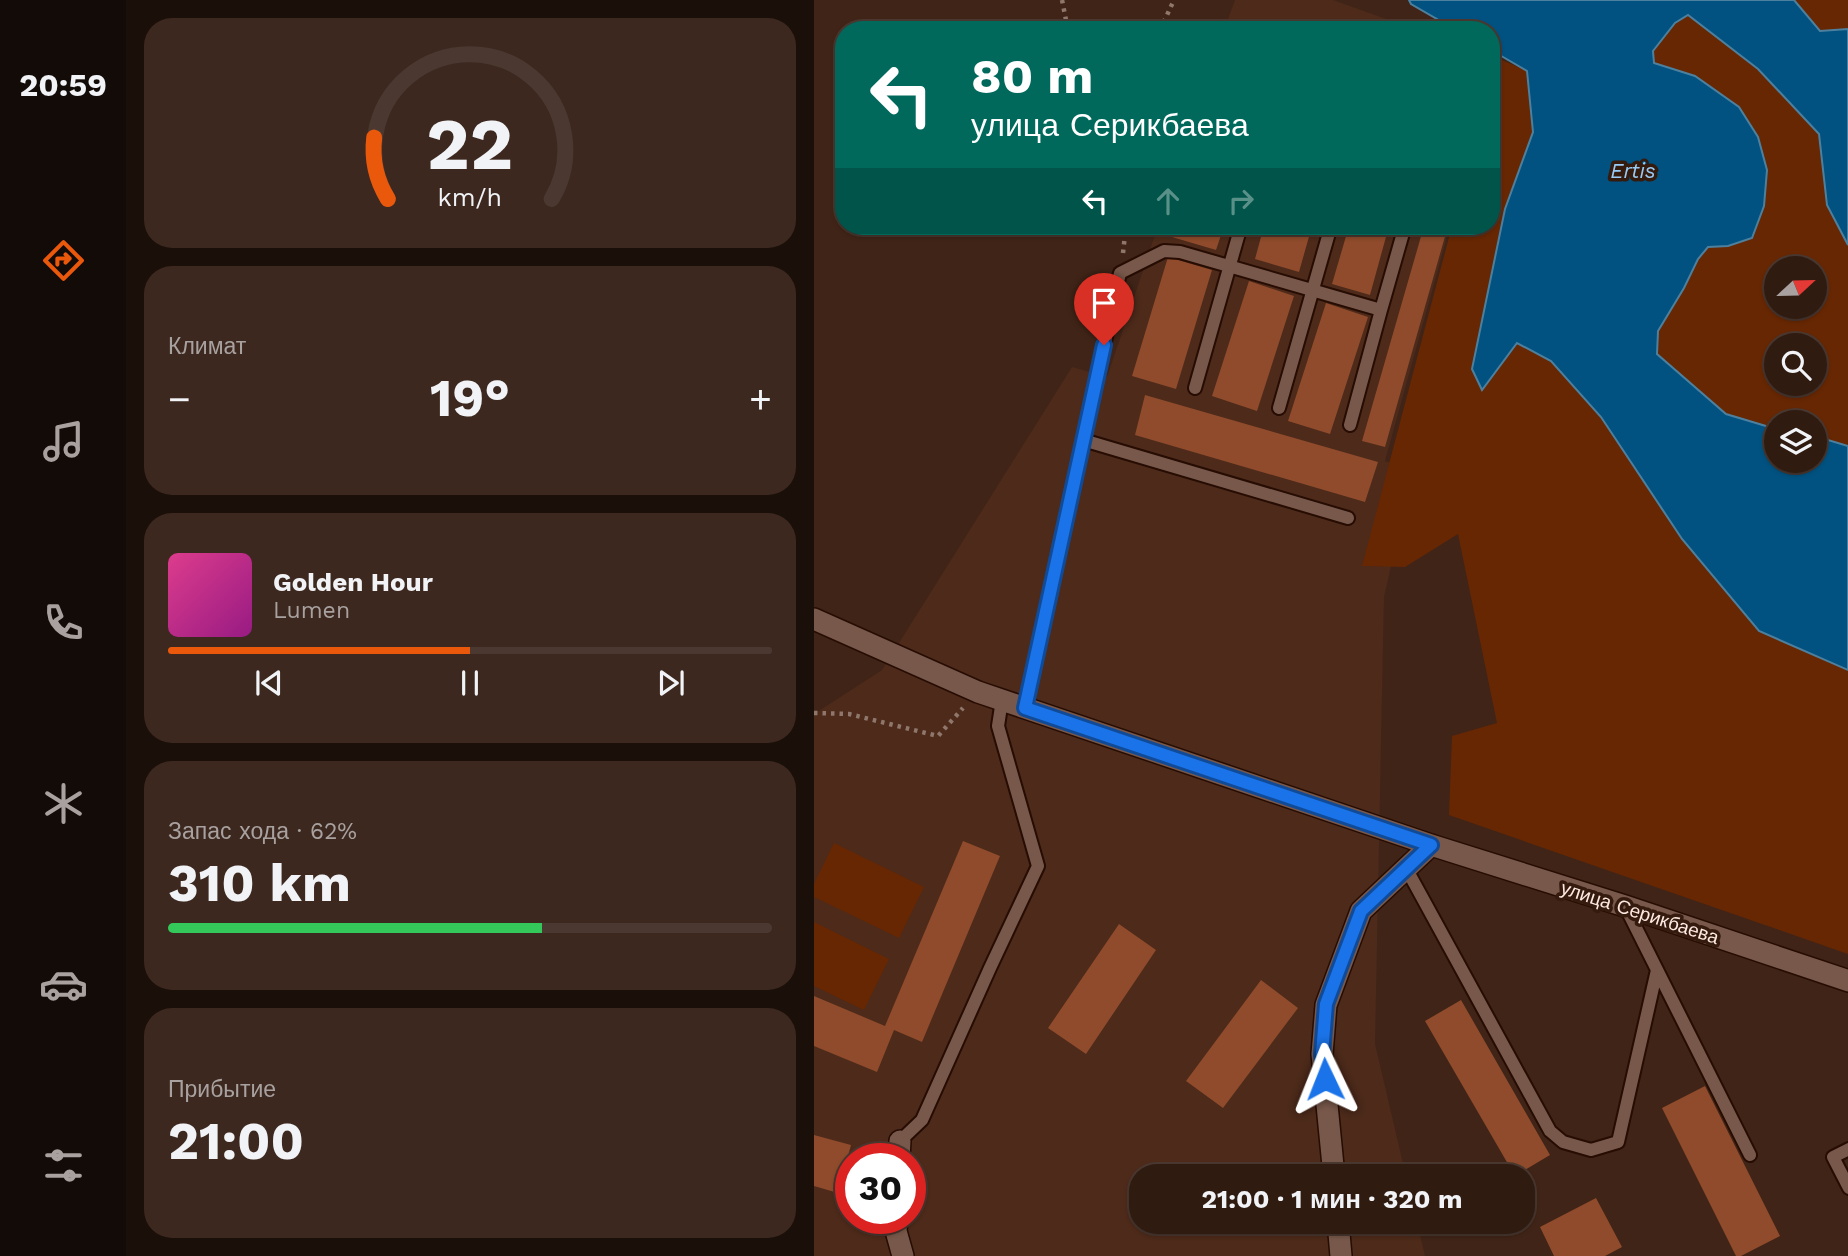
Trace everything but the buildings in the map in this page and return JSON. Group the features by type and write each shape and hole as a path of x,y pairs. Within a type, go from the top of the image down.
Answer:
{"street":[{"name":"улица Серикбаева","path":"814,619 978,692 1431,845 1625,906 1848,981"},
{"path":"1333,1164 1322,1054 1326,1004 1361,911 1431,845"},
{"path":"897,1234 903,1256"},
{"path":"1339,1234 1341,1256"}],"lane":[{"path":"1195,388 1238,235"},
{"path":"1279,408 1328,235"},
{"path":"1350,425 1402,235"},
{"path":"1025,708 1120,273 1164,251 1180,252 1381,310"},
{"path":"1083,440 1348,518"},
{"path":"905,1143 922,1120 1038,866 998,726 1002,700"},
{"path":"1406,868 1550,1130 1563,1142 1591,1150 1618,1142 1657,970"},
{"path":"1625,906 1750,1155"},
{"path":"1848,1149 1833,1157 1848,1188"}],"path":[{"path":"1062,0 1066,21"},
{"path":"1164,21 1174,0"},
{"path":"1120,273 1125,235"},
{"path":"814,713 849,714 938,736 978,692"}],"shaded area":[{"path":"1235,0 1333,0 1392,21 1227,21"},
{"path":"1794,0 1848,0 1848,29 1820,31"},
{"path":"1688,15 1758,69 1819,134 1827,205 1848,245 1848,446 1827,440 1827,410 1764,410 1764,425 1726,414 1657,354 1658,331 1698,259 1708,247 1728,246 1695,76 1654,63 1653,52 1668,30"},
{"path":"1500,59 1527,71 1533,132 1505,209 1500,234"},
{"path":"1155,235 1448,235 1385,461 1413,470 1384,597 1375,1044 1403,1164 1129,1164 1129,1234 1420,1234 1425,1256 814,1256 814,714 882,670 1072,367 1107,377"},
{"path":"1450,235 1500,235 1473,369 1482,389 1518,343 1550,361 1601,417 1682,539 1759,630 1848,670 1848,954 1449,815 1452,736 1497,723 1458,534 1405,567 1362,566"},
{"path":"834,843 924,887 899,938 814,897 814,884"},
{"path":"814,922 889,959 864,1010 814,986"}],"water":[{"name":"Ertis","path":"1409,0 1794,0 1820,31 1848,29 1848,245 1827,205 1819,134 1758,69 1688,15 1675,23 1653,51 1654,63 1695,76 1739,107 1758,137 1767,170 1764,206 1752,238 1728,246 1708,247 1698,259 1658,331 1657,354 1726,414 1764,425 1764,473 1827,473 1827,440 1848,446 1848,670 1759,631 1682,539 1601,417 1551,361 1517,343 1482,390 1472,369 1505,209 1533,132 1527,71 1500,55 1500,21 1440,21 1411,4"}],"route":[{"path":"1104,345 1025,708 1431,845 1361,911 1326,1004 1322,1054 1325,1079"}]}
